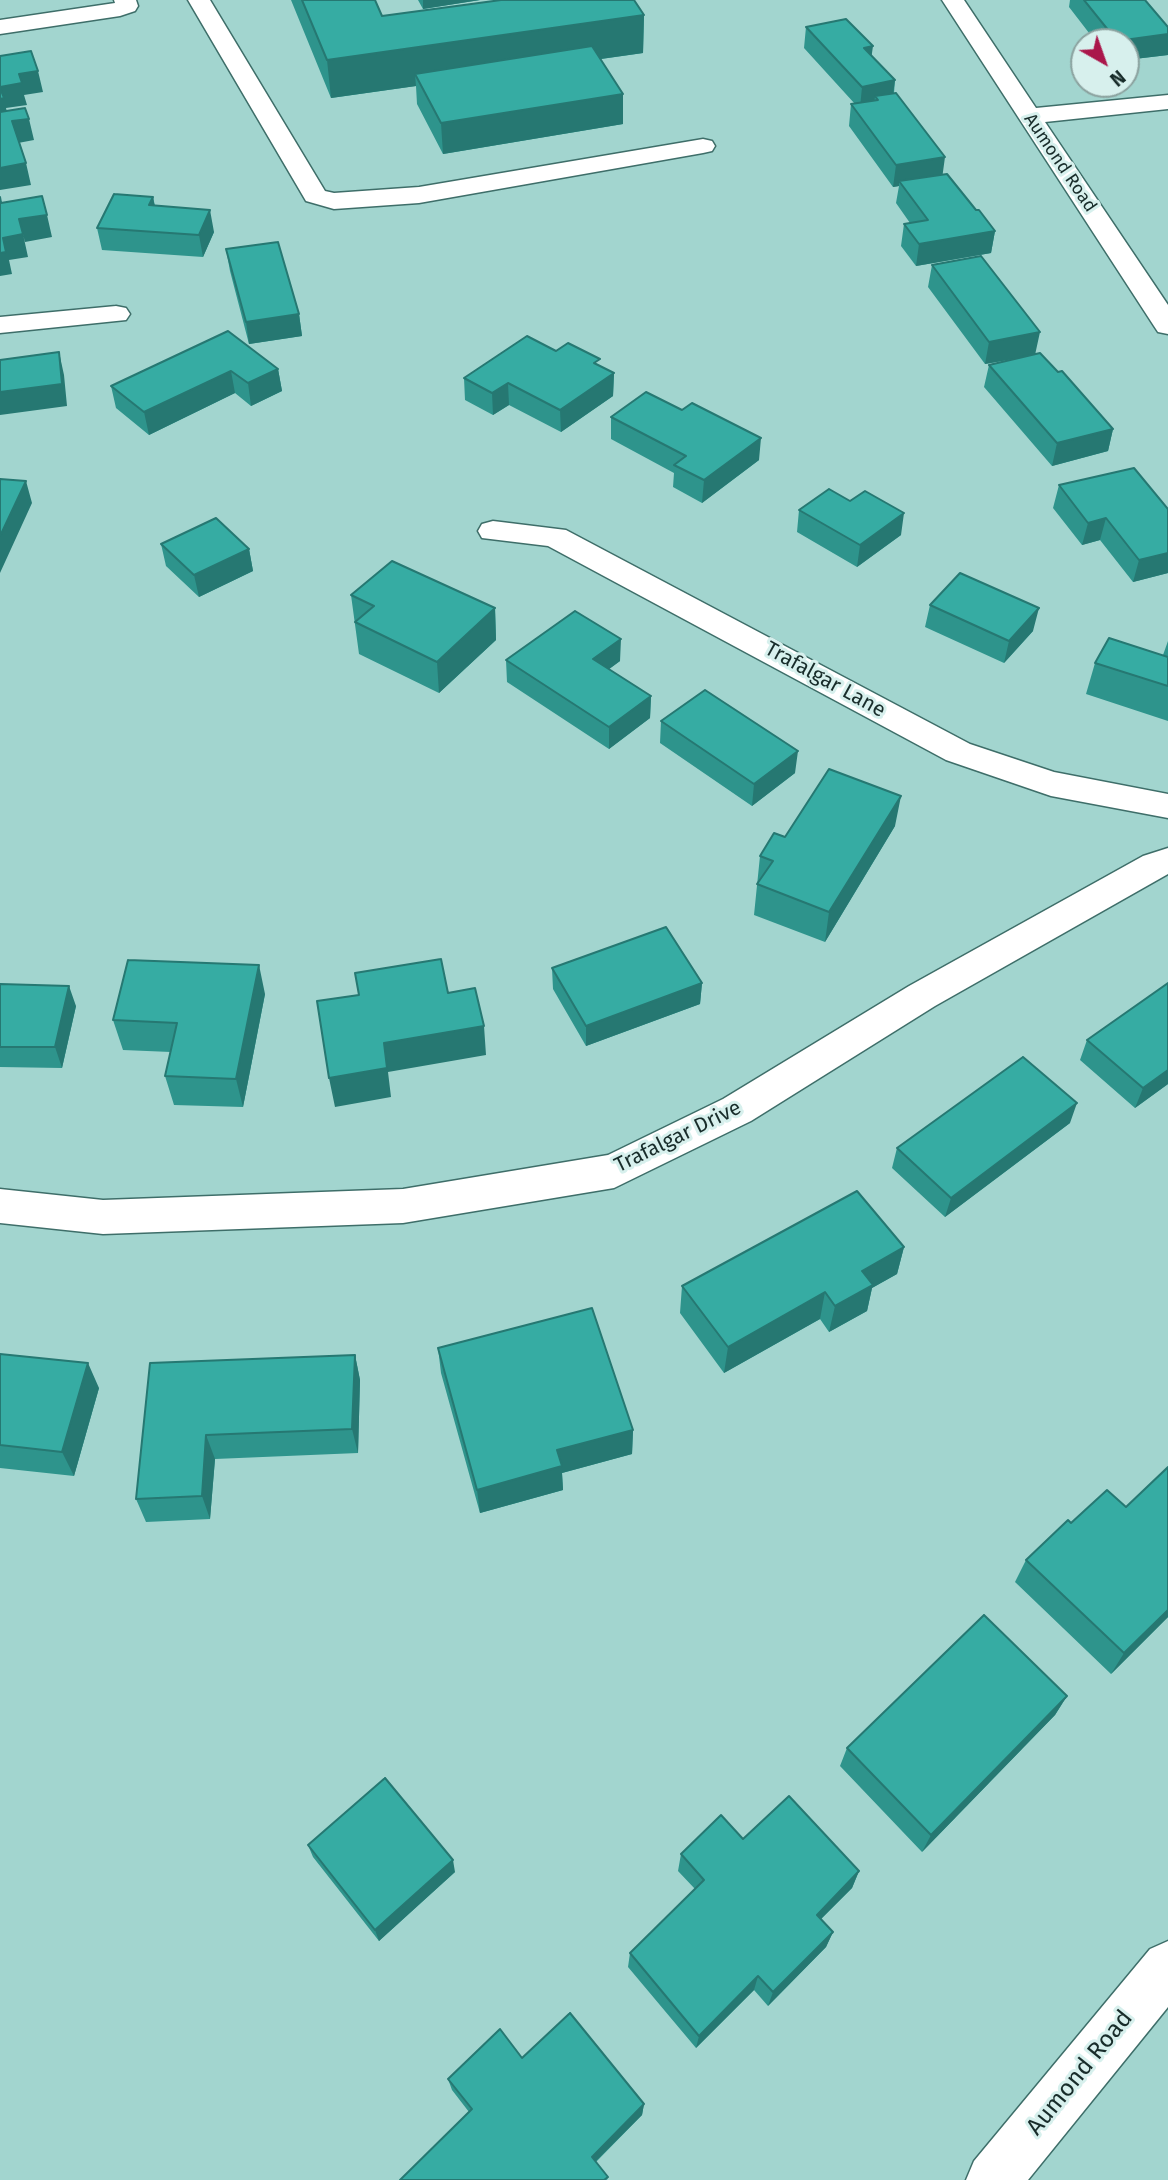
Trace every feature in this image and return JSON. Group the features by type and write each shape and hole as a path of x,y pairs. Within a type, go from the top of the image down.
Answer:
{"street":[{"path":"0,27 120,9 127,6 125,0"},
{"path":"199,0 315,197 334,201 419,195 703,146"},
{"name":"Aumond Road","path":"953,0 1168,326"},
{"path":"1028,116 1168,102"},
{"path":"0,325 116,314"},
{"name":"Trafalgar Lane","path":"493,531 555,537 686,604 958,752 1051,784 1168,806"},
{"name":"Trafalgar Drive","path":"0,1206 103,1217 403,1206 614,1171 737,1110 922,996 1155,865 1168,862"},
{"name":"Aumond Road","path":"993,2180 1168,1967"}],"building":[{"path":"302,0 375,0 382,16 501,0 634,0 644,15 327,60"},
{"path":"1084,0 1145,0 1168,27 1168,34 1140,38 1140,28 1107,28"},
{"path":"846,19 873,46 864,48 895,80 862,87 806,27"},
{"path":"592,46 623,94 441,123 415,74"},
{"path":"31,51 38,71 19,74 22,83 0,87 0,56"},
{"path":"896,93 945,157 896,165 851,104 878,100 875,96"},
{"path":"25,108 29,119 12,121 26,163 0,168 0,112"},
{"path":"947,174 995,231 919,244 904,224 928,220 899,181"},
{"path":"114,194 153,197 149,205 210,210 199,235 97,228"},
{"path":"42,196 47,215 19,219 23,234 3,238 6,252 0,253 0,197 1,203"},
{"path":"278,242 299,314 246,322 226,249"},
{"path":"981,256 1040,332 989,342 932,265"},
{"path":"228,331 278,369 248,383 231,371 144,412 111,386"},
{"path":"527,336 556,351 568,343 600,359 594,363 614,373 560,410 508,383 492,393 464,378"},
{"path":"59,352 62,384 0,392 0,360"},
{"path":"1040,353 1058,372 1062,371 1113,429 1057,443 989,365"},
{"path":"646,392 682,410 692,403 761,438 704,480 674,465 686,456 611,417"},
{"path":"1134,468 1168,509 1168,553 1139,560 1106,518 1088,523 1059,485"},
{"path":"0,479 26,481 0,536"},
{"path":"829,489 850,501 865,491 904,513 860,545 799,510"},
{"path":"216,518 249,549 194,575 161,544"},
{"path":"392,561 495,608 437,662 355,622 374,606 351,595"},
{"path":"960,573 1039,608 1009,641 930,605"},
{"path":"575,611 621,639 593,659 651,696 609,727 506,660"},
{"path":"1109,638 1168,657 1168,686 1095,663"},
{"path":"705,690 798,751 754,784 661,721"},
{"path":"829,769 901,796 829,912 757,884 773,861 760,856 774,833 785,837"},
{"path":"666,927 702,983 586,1026 552,968"},
{"path":"441,959 448,993 475,988 484,1026 384,1043 387,1068 329,1078 317,1001 359,995 355,973"},
{"path":"128,960 259,965 236,1079 165,1076 177,1023 113,1020"},
{"path":"1168,983 1168,1070 1143,1088 1087,1040"},
{"path":"0,984 69,986 55,1047 0,1047"},
{"path":"1023,1057 1077,1103 951,1198 897,1148"},
{"path":"857,1191 904,1247 862,1271 873,1285 835,1306 825,1292 728,1347 682,1286"},
{"path":"592,1308 633,1430 557,1450 562,1466 477,1490 438,1348"},
{"path":"0,1354 88,1363 62,1452 0,1445"},
{"path":"355,1355 352,1429 206,1435 202,1496 136,1499 150,1363"},
{"path":"1168,1467 1168,1610 1124,1653 1026,1560 1068,1520 1071,1523 1107,1490 1126,1507"},
{"path":"984,1615 1067,1696 931,1835 847,1748"},
{"path":"385,1778 453,1860 375,1930 308,1845"},
{"path":"789,1796 859,1871 817,1915 833,1932 773,1992 758,1976 699,2036 630,1953 704,1880 681,1854 721,1815 743,1839"},
{"path":"570,2013 644,2104 592,2157 608,2177 604,2180 400,2180 472,2109 448,2079 500,2029 522,2058"}]}
